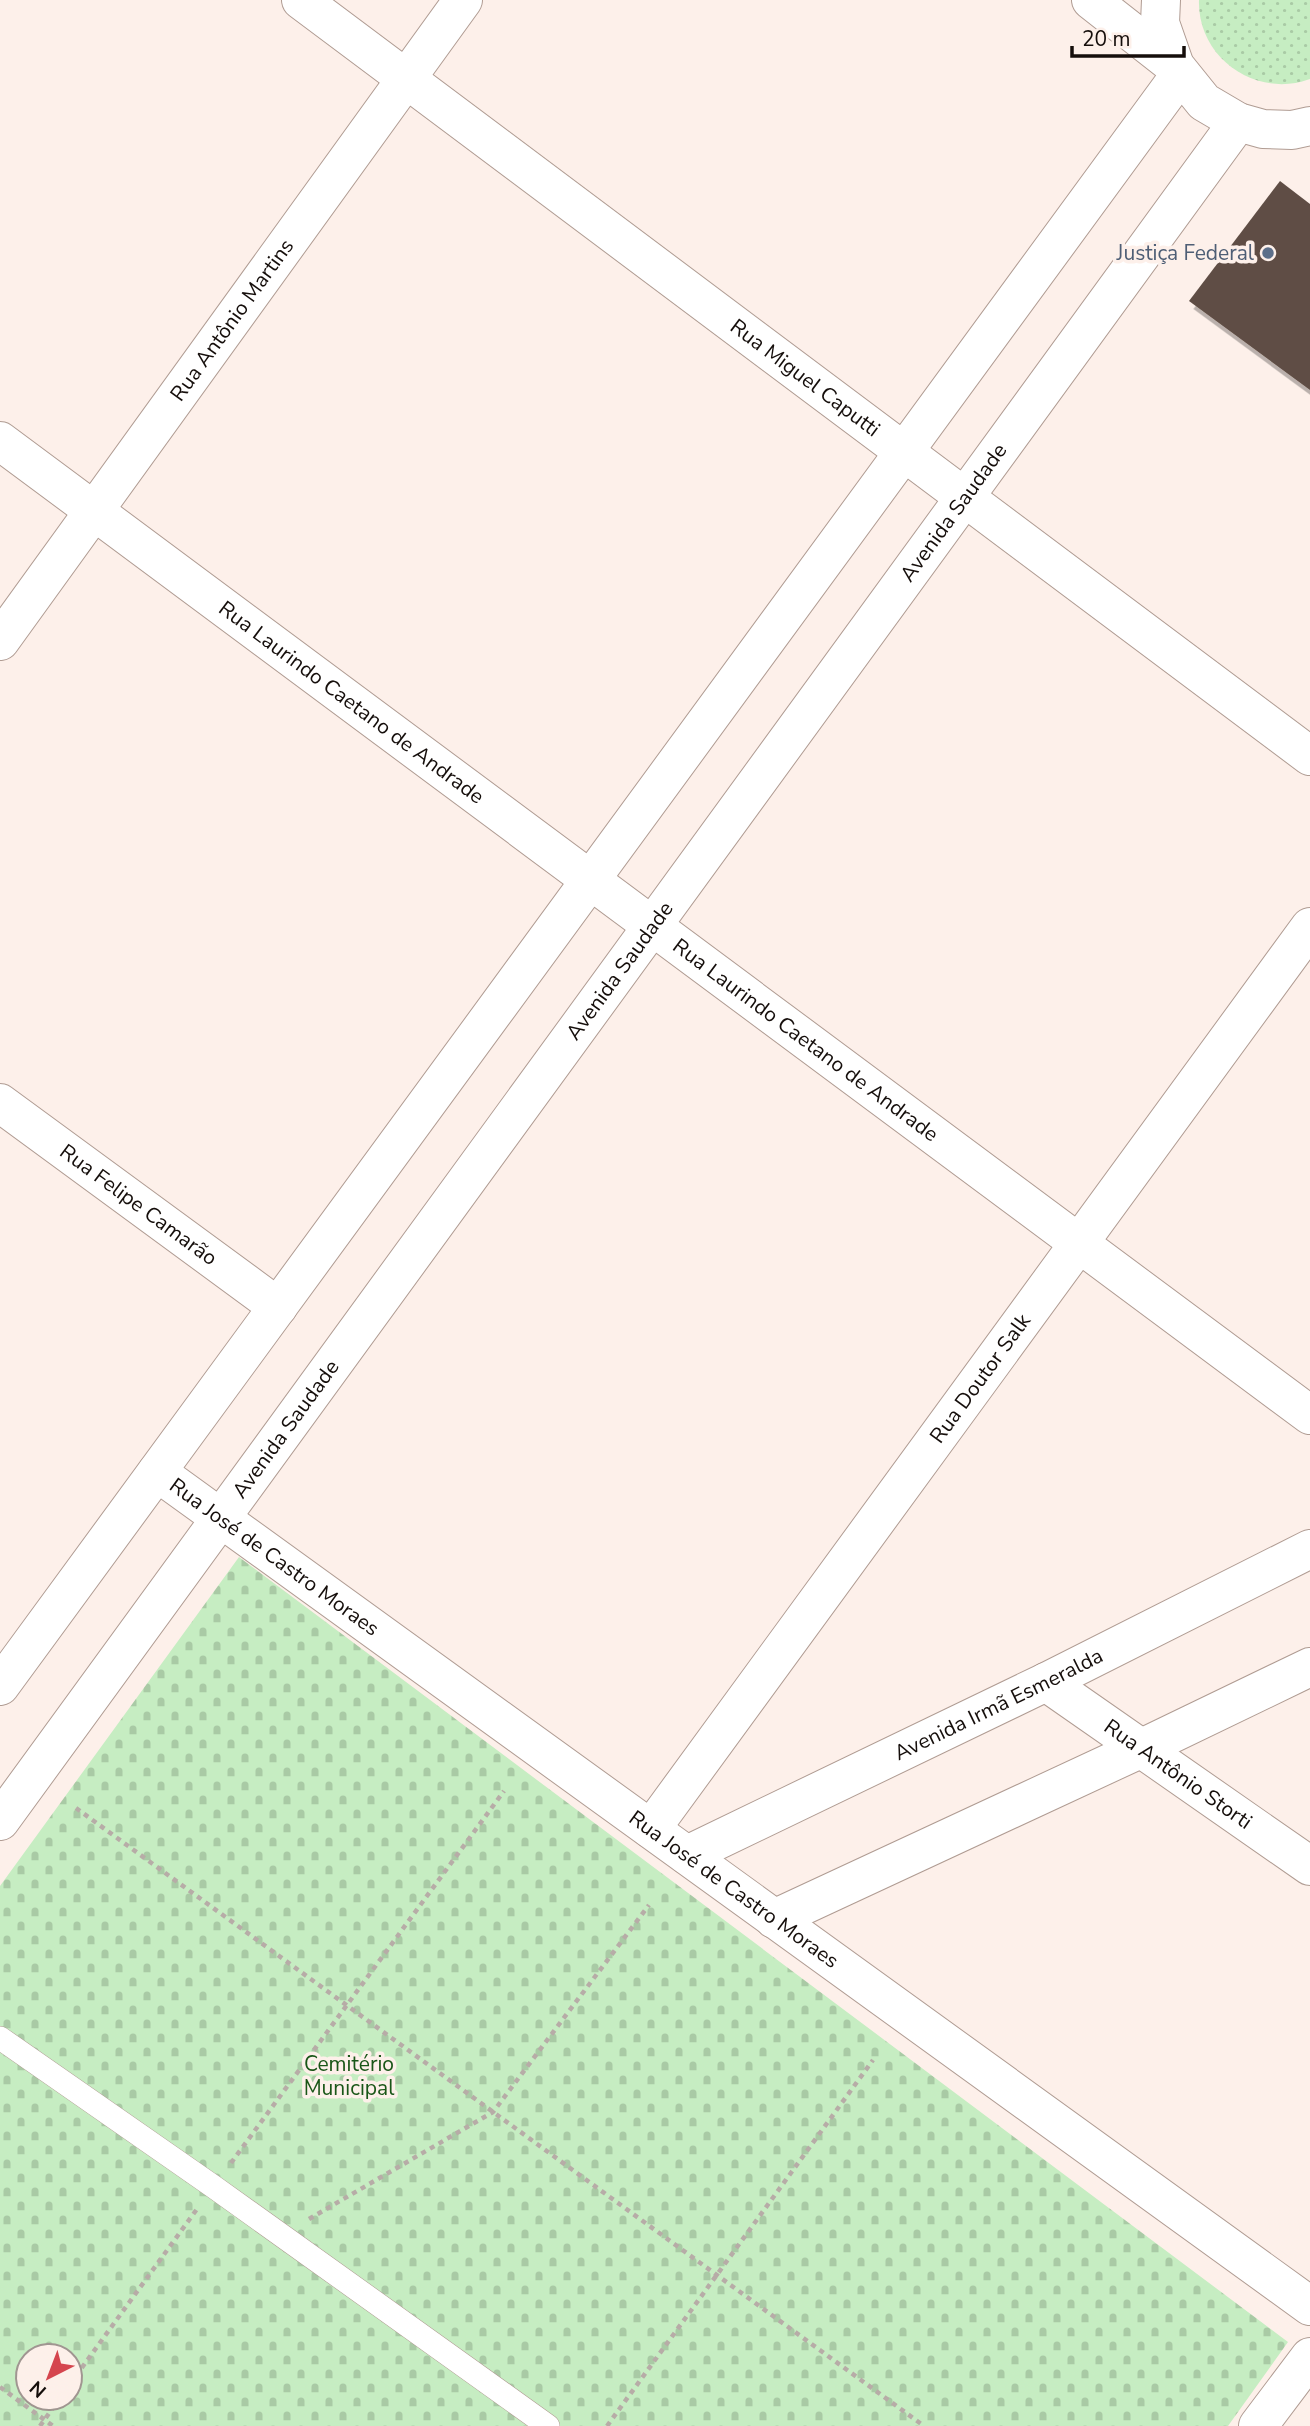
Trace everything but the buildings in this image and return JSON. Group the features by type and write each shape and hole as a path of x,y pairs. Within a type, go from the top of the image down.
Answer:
{"street":[{"name":"Rua Miguel Caputti","path":"301,0 1310,757"},
{"name":"Rua Antônio Martins","path":"0,641 463,0"},
{"path":"1091,0 1177,70 1204,102 1238,122 1263,129 1304,132"},
{"path":"1161,0 1160,23 1177,70"},
{"path":"0,1686 904,452 1177,70"},
{"name":"Avenida Saudade","path":"0,1821 1238,122"},
{"name":"Rua Laurindo Caetano de Andrade","path":"0,441 1310,1415"},
{"name":"Rua Doutor Salk","path":"651,1829 1310,927"},
{"name":"Rua Felipe Camarão","path":"0,1103 278,1307"},
{"name":"Rua José de Castro Moraes","path":"158,1472 1310,2306"},
{"name":"Avenida Irmã Esmeralda","path":"687,1855 1046,1682 1310,1549"},
{"path":"774,1919 1310,1667"},
{"name":"Rua Antônio Storti","path":"1046,1682 1310,1866"},
{"path":"1258,2426 1310,2357"}],"lane":[{"path":"0,2038 548,2426"}],"path":[{"path":"84,2365 504,1791"},
{"path":"76,1808 924,2426"},
{"path":"281,2235 493,2112 649,1905"},
{"path":"607,2426 873,2060"},
{"path":"0,2387 52,2426"},
{"path":"40,2426 50,2412"}],"green space":[{"path":"1199,0 1310,0 1310,79 1290,84 1270,83 1233,69 1219,56 1208,40 1201,21"},
{"name":"Cemitério Municipal","path":"239,1557 1288,2342 1228,2426 0,2426 0,1886"}],"place":[{"name":"Justiça Federal","path":"1268,253"}]}
